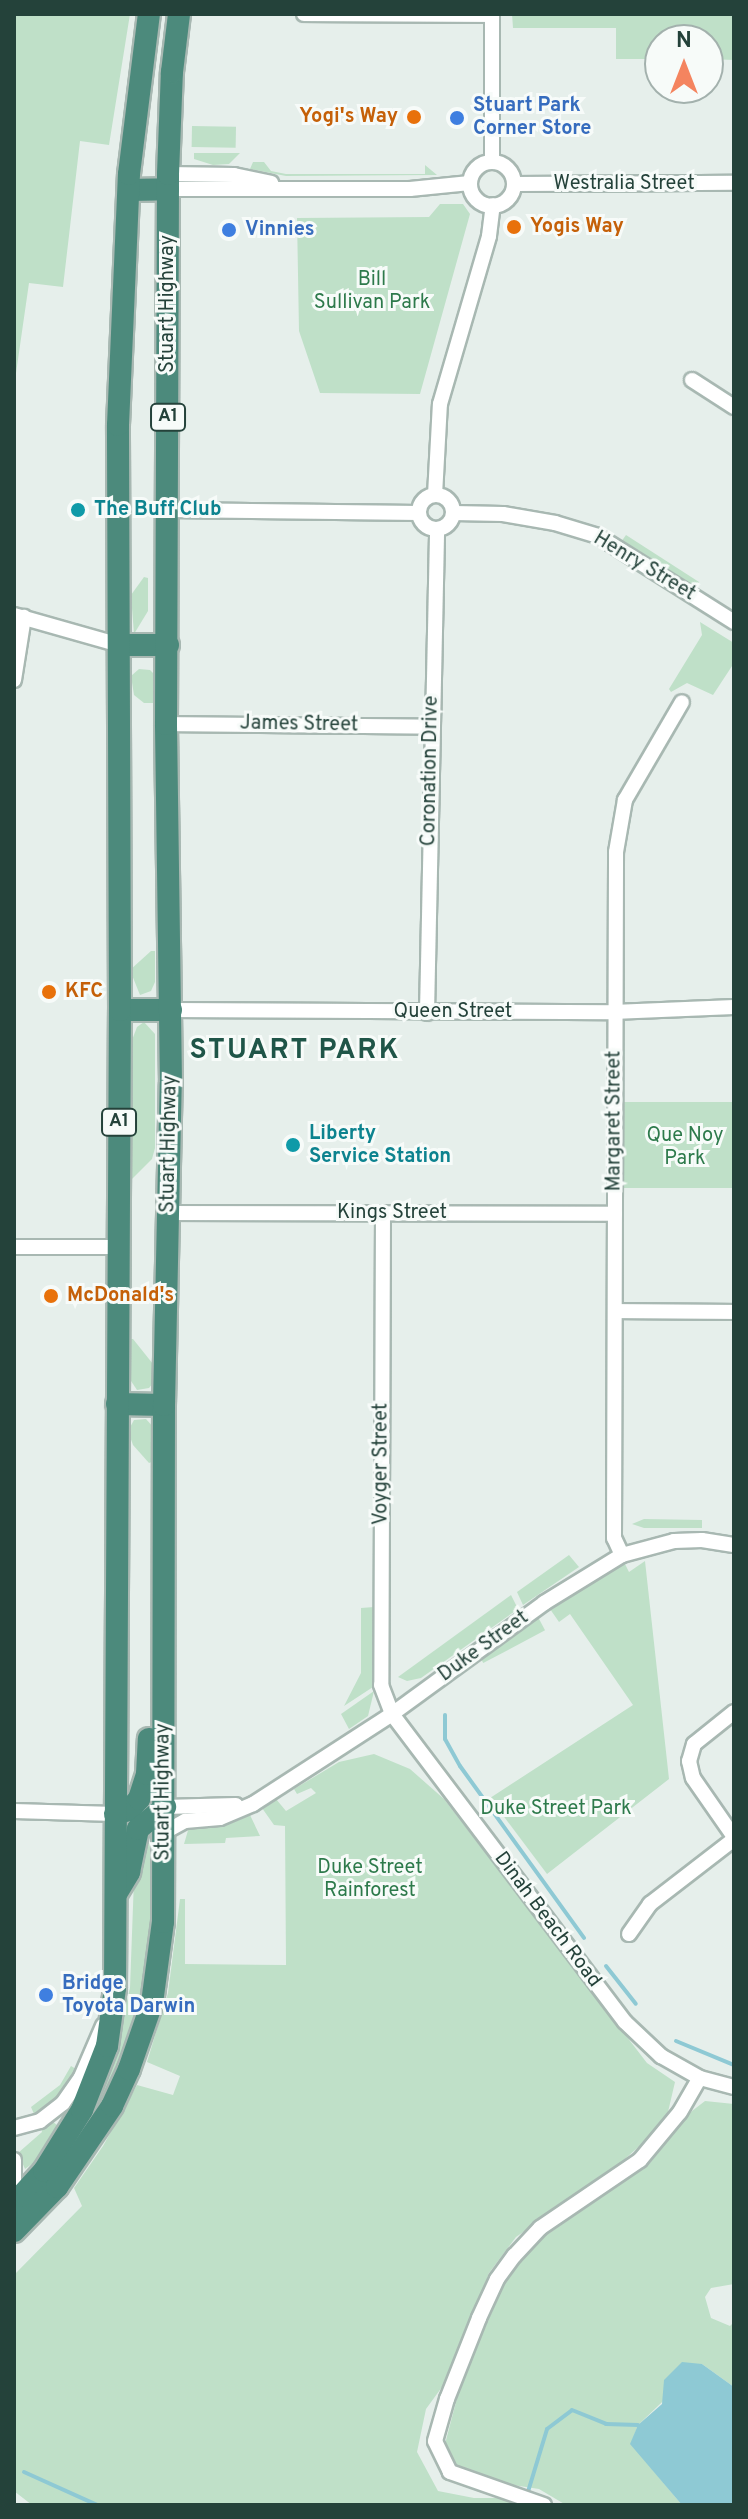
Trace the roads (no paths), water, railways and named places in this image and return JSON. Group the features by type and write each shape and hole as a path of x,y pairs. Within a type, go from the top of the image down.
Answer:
{"highway":[{"name":"A1","path":"14,2204 51,2161 82,2110 107,2046 115,1988 120,1010 118,425 129,182 149,14"},
{"name":"Stuart Highway","path":"14,2231 100,2129 129,2069 156,1979 164,1908 164,1405 171,1010 166,724 168,182 172,72 179,14"},
{"path":"129,182 168,182"},
{"path":"120,645 168,645"},
{"path":"120,1010 171,1010"},
{"path":"117,1404 164,1405"},
{"path":"115,1814 135,1804 147,1774 152,1691 165,1619"},
{"path":"115,1895 129,1872 138,1829 165,1807"}],"street":[{"path":"304,14 492,14 492,162"},
{"path":"492,162 505,166 514,184 510,196 493,205 474,197 470,183 479,166 492,162"},
{"path":"168,182 239,175 291,188 410,189 470,183"},
{"name":"Westralia Street","path":"514,184 734,183"},
{"path":"435,495 440,404 489,236 493,205"},
{"path":"692,380 734,407"},
{"path":"435,495 451,502 454,513 450,523 437,529 427,527 419,513 421,503 435,495"},
{"path":"168,510 419,513"},
{"name":"Henry Street","path":"454,513 503,514 555,523 598,536 733,620"},
{"name":"Coronation Drive","path":"427,1013 437,529"},
{"path":"14,680 19,616 120,645"},
{"name":"Margaret Street","path":"622,1555 614,1538 614,1012 618,826 625,800 682,702"},
{"name":"James Street","path":"166,724 432,727"},
{"name":"Queen Street","path":"171,1010 427,1013 614,1012 734,1007"},
{"name":"Kings Street","path":"169,1213 615,1214"},
{"name":"Voyger Street","path":"383,1213 381,1685 392,1714"},
{"path":"14,1247 118,1247"},
{"path":"615,1311 734,1312"},
{"name":"Duke Street","path":"165,1832 185,1821 220,1818 253,1804 392,1714 544,1603 622,1555 674,1541 702,1540 734,1545"},
{"path":"629,1934 650,1904 734,1838 693,1778 689,1761 694,1744 734,1712"},
{"name":"Dinah Beach Road","path":"392,1714 625,2022 661,2056 700,2078 734,2087"},
{"path":"165,1807 253,1804"},
{"path":"14,1811 115,1814"},
{"path":"14,2128 40,2121 73,2091 102,2029 115,1988"},
{"path":"544,2505 450,2472 435,2441 497,2279 540,2228 613,2180 657,2143 700,2078"},
{"path":"14,2160 14,2184"}],"water":[{"path":"682,2362 702,2364 734,2387 734,2505 682,2505 630,2444 638,2425 662,2404 664,2380"}],"waterway":[{"path":"445,1715 445,1739 460,1766 584,1938"},
{"path":"606,1966 636,2004"},
{"path":"676,2041 734,2065"},
{"path":"527,2495 547,2429 572,2410 606,2424 638,2425"},
{"path":"24,2472 97,2505"}],"place":[{"name":"Yogi's Way","path":"414,117"},
{"name":"Stuart Park Corner Store","path":"457,118"},
{"name":"Yogis Way","path":"514,227"},
{"name":"Vinnies","path":"229,230"},
{"name":"The Buff Club","path":"78,510"},
{"name":"KFC","path":"49,992"},
{"name":"Liberty Service Station","path":"293,1145"},
{"name":"McDonald's","path":"51,1296"},
{"name":"Bridge Toyota Darwin","path":"46,1995"}],"district":[{"name":"STUART PARK","path":"295,1051"}],"park label":[{"name":"Bill Sullivan Park","path":"372,292"},
{"name":"Que Noy Park","path":"685,1148"},
{"name":"Duke Street Park","path":"556,1809"},
{"name":"Duke Street Rainforest","path":"370,1880"}]}
